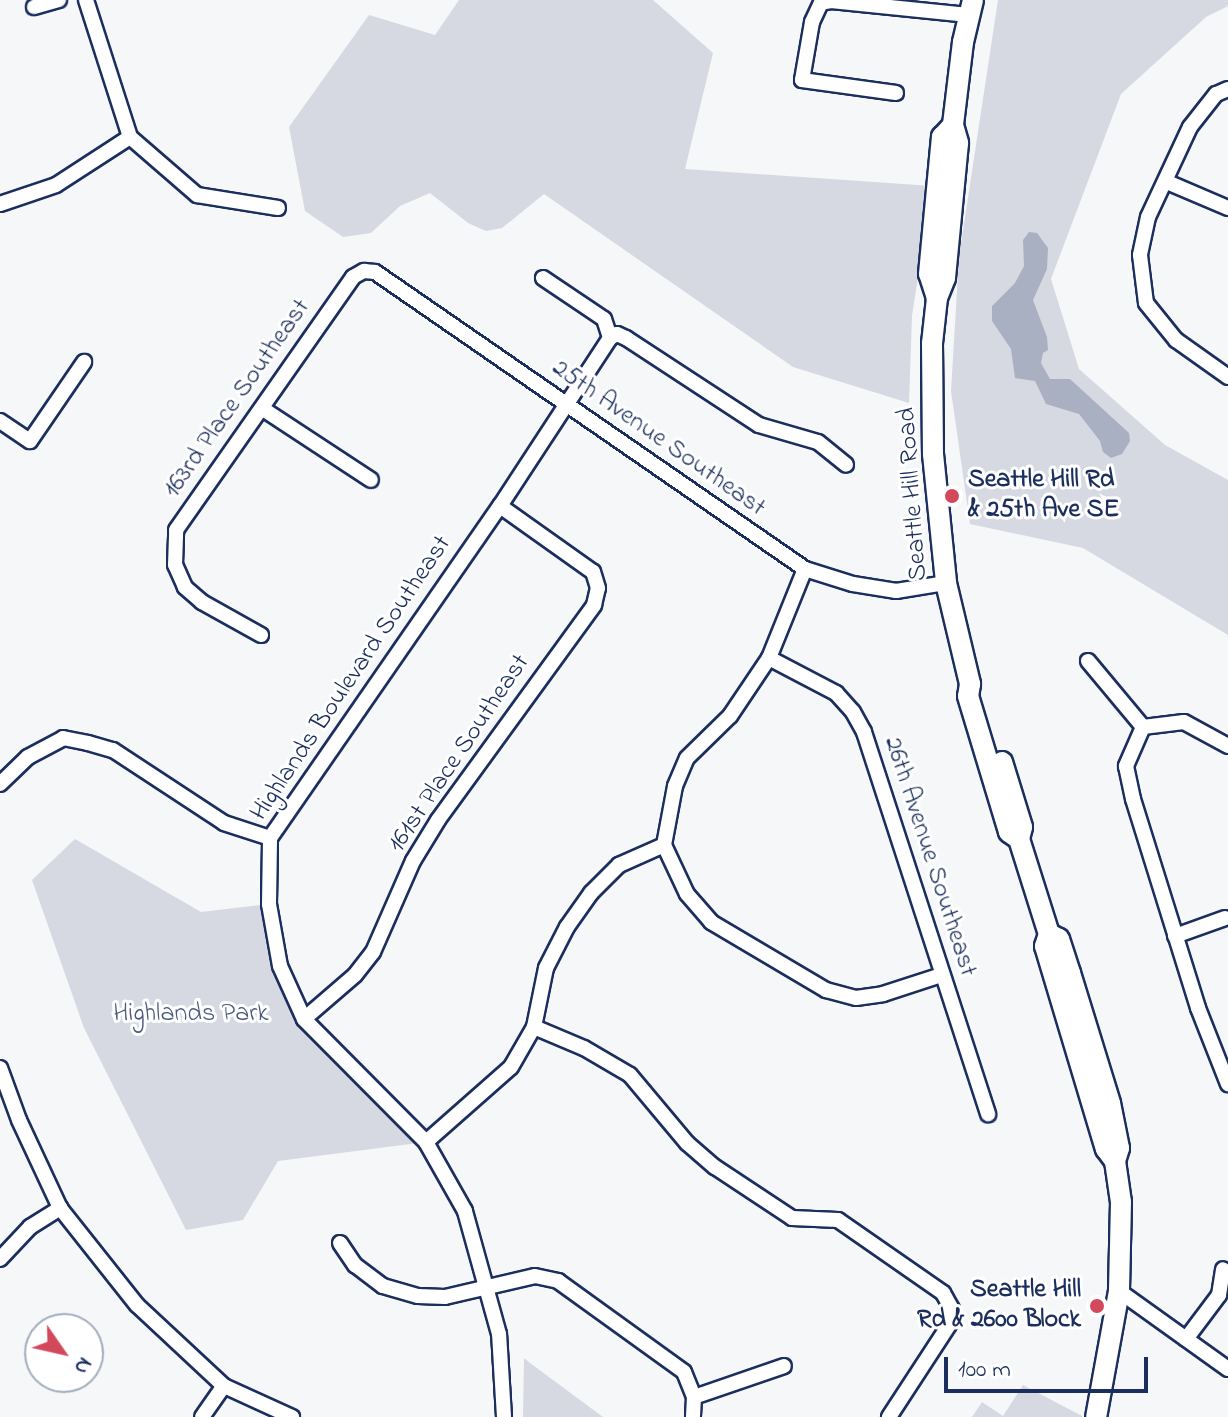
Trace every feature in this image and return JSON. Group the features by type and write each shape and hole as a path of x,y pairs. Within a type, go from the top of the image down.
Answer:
{"main road":[{"name":"Seattle Hill Road","path":"970,8 953,125 958,143 945,278 937,298 932,343 933,454 946,583 970,684 980,691 1022,827 1019,839 1049,934 1045,946 1106,1149 1115,1161 1121,1202 1119,1291 1096,1417"}],"street":[{"path":"34,7 59,0"},
{"path":"86,0 130,137 197,195 278,208"},
{"path":"896,93 802,80 812,22 821,3 970,8"},
{"path":"1228,89 1216,94 1190,127 1167,182 1148,217 1140,255 1146,303 1176,340 1228,377"},
{"path":"0,204 56,185 130,137"},
{"path":"1167,182 1228,208"},
{"name":"25th Avenue Southeast","path":"364,271 375,272 805,569 853,584 896,591 946,583"},
{"name":"163rd Place Southeast","path":"261,635 202,602 185,587 175,565 176,530 353,277 364,271"},
{"path":"543,278 604,319 614,336 759,425 818,442 846,465"},
{"name":"Highlands Boulevard Southeast","path":"504,1417 499,1334 465,1211 426,1142 304,1019 280,966 269,904 270,838 614,336"},
{"path":"0,421 30,441 84,362"},
{"path":"263,409 371,480"},
{"name":"161st Place Southeast","path":"304,1019 355,975 373,952 425,841 594,605 598,588 593,572 500,506"},
{"path":"805,569 769,658 730,716 687,758 675,786 664,845 687,894 711,922 826,990 856,998 883,994 941,975"},
{"name":"26th Avenue Southeast","path":"769,658 836,693 853,712 864,732 988,1114"},
{"path":"1088,661 1143,727"},
{"path":"1143,727 1184,722 1228,746"},
{"path":"1143,727 1126,766 1133,799 1214,1056 1228,1084"},
{"path":"0,784 28,757 63,738 113,750 224,823 270,838"},
{"path":"426,1142 511,1067 534,1027 546,968 567,927 591,893 619,865 664,845"},
{"path":"1175,936 1225,918"},
{"path":"534,1027 584,1048 630,1075 687,1143 715,1167 792,1218 838,1220 943,1293 952,1309 949,1325 889,1417"},
{"path":"0,1068 19,1120 60,1208 137,1305 224,1386 292,1417"},
{"path":"0,1259 30,1227 60,1208"},
{"path":"340,1243 355,1265 383,1286 418,1296 445,1297 535,1276 558,1281 684,1372 694,1397 693,1417"},
{"path":"1186,1339 1219,1295 1223,1269"},
{"path":"1119,1291 1228,1369"},
{"path":"694,1397 784,1366"},
{"path":"202,1417 224,1386"}],"green space":[{"path":"459,0 653,0 713,53 685,169 932,186 912,316 909,403 793,367 544,194 502,228 486,231 468,223 430,193 400,206 371,233 343,237 305,211 289,127 369,15 435,35"},
{"path":"998,0 1228,0 1228,6 1206,17 1121,94 1051,279 1079,369 1165,445 1228,480 1228,635 1083,548 970,524 951,391 959,257"},
{"name":"Highlands Park","path":"75,839 201,912 269,904 280,966 304,1019 426,1142 278,1161 243,1220 186,1230 84,1028 32,880"},
{"path":"524,1358 530,1363 603,1417 523,1417"},
{"path":"1023,1385 1082,1417 972,1417 982,1402 1003,1416"}],"water":[{"path":"1029,232 1037,233 1048,248 1047,269 1033,300 1047,337 1048,350 1043,353 1041,363 1050,379 1070,379 1129,433 1130,441 1122,454 1111,458 1103,452 1100,441 1079,414 1046,404 1035,381 1015,378 1011,349 992,321 992,306 1015,283 1024,266 1023,240"}],"place":[{"name":"Seattle Hill Rd & 25th Ave SE","path":"952,496"},
{"name":"Seattle Hill Rd & 2600 Block","path":"1097,1306"}]}
